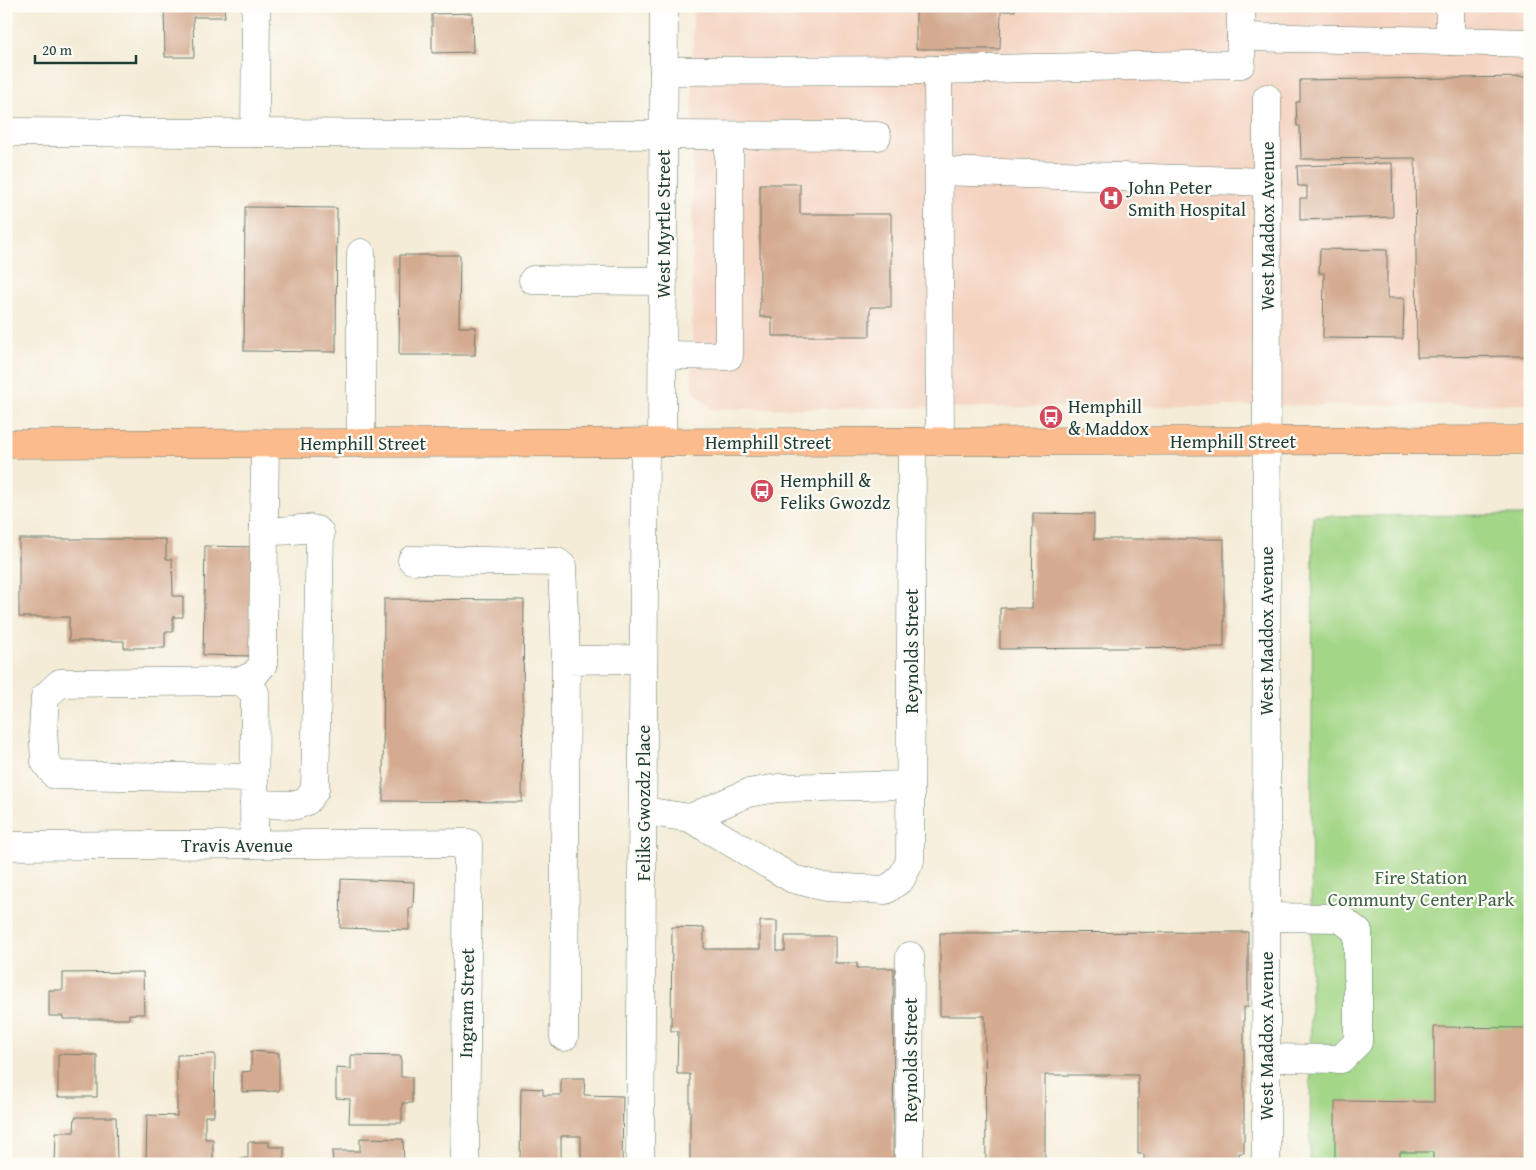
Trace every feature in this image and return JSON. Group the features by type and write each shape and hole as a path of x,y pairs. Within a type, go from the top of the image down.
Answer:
{"main road":[{"name":"Hemphill Street","path":"6,444 1530,440"}],"street":[{"name":"West Myrtle Street","path":"654,442 662,355 664,6"},
{"path":"664,71 938,70 1242,64 1242,6"},
{"path":"1450,6 1450,41"},
{"path":"255,133 256,9"},
{"path":"1242,37 1530,43"},
{"path":"938,70 940,442"},
{"name":"West Maddox Avenue","path":"1266,1164 1267,98"},
{"path":"6,132 877,136"},
{"path":"662,355 729,356 729,136"},
{"path":"939,171 1267,182"},
{"path":"361,253 361,443"},
{"path":"533,280 663,281"},
{"name":"Feliks Gwozdz Place","path":"640,1164 644,810 643,659 654,442"},
{"name":"Reynolds Street","path":"690,818 793,879 825,888 886,890 901,879 910,861 912,442"},
{"path":"264,524 272,530 313,530 320,534 314,790 307,801 297,805 254,791 55,775 45,762 42,730 45,697 60,683 241,681 254,675 263,664 264,524 265,443"},
{"path":"412,560 557,562 562,566 566,660 564,1037"},
{"path":"566,660 643,659"},
{"path":"241,681 255,694 254,844"},
{"path":"644,810 690,818 748,793 778,788 910,785"},
{"name":"Travis Avenue","path":"6,846 468,843"},
{"name":"Ingram Street","path":"465,1164 468,843"},
{"path":"1266,917 1340,918 1358,932 1358,1042 1342,1059 1266,1058"},
{"name":"Reynolds Street","path":"909,1164 910,956"}],"shaded area":[{"name":"John Peter Smith Hospital","path":"693,6 1530,6 1530,404 712,409 692,390"}],"green space":[{"name":"Fire Station Communty Center Park","path":"1530,515 1530,1164 1310,1164 1313,516"}],"building":[{"path":"164,6 224,6 225,17 193,17 194,57 165,57"},
{"path":"863,6 1015,6 1015,11 1001,11 1000,49 916,49 916,9 863,8"},
{"path":"472,13 473,52 432,53 432,14"},
{"path":"1530,77 1530,356 1417,357 1415,158 1301,159 1300,126 1297,126 1296,102 1300,102 1300,80"},
{"path":"1392,163 1393,217 1300,220 1300,198 1307,198 1307,186 1298,186 1297,166"},
{"path":"760,184 800,184 800,214 891,214 891,307 870,307 870,336 772,336 772,317 760,317"},
{"path":"245,207 337,208 336,352 244,351"},
{"path":"1320,249 1387,250 1387,298 1404,298 1403,339 1323,338 1324,273 1319,273"},
{"path":"400,255 460,255 459,327 476,327 475,355 399,355"},
{"path":"1033,513 1094,514 1094,539 1224,539 1224,647 1000,649 1000,608 1032,608"},
{"path":"19,539 166,539 166,559 172,559 173,596 183,596 183,617 173,617 173,632 165,632 165,648 124,648 124,641 69,641 69,617 19,617"},
{"path":"205,546 255,547 253,656 203,655"},
{"path":"384,599 524,600 522,802 383,801"},
{"path":"341,879 414,882 413,908 409,908 409,930 340,928"},
{"path":"760,921 777,921 777,951 785,951 785,936 835,936 835,963 857,963 857,968 894,968 893,1164 690,1164 690,1074 677,1074 678,1031 671,1031 672,927 704,928 704,949 760,949"},
{"path":"1248,932 1248,1007 1244,1007 1244,1153 1239,1153 1239,1164 1144,1164 1144,1154 1138,1154 1138,1075 1045,1075 1045,1164 986,1164 985,1016 940,1016 940,933"},
{"path":"143,972 144,1014 129,1014 129,1019 63,1019 63,1016 49,1016 49,990 63,990 63,973"},
{"path":"1434,1027 1530,1028 1530,1164 1433,1164 1433,1152 1400,1152 1400,1164 1335,1164 1335,1101 1434,1102"},
{"path":"251,1051 279,1053 279,1091 242,1092 242,1072 251,1071"},
{"path":"58,1054 97,1055 97,1097 58,1097"},
{"path":"215,1054 214,1116 205,1116 205,1139 213,1139 213,1164 146,1164 147,1115 177,1116 177,1055"},
{"path":"351,1055 401,1056 401,1077 412,1077 412,1103 402,1103 402,1123 349,1123 350,1099 336,1098 336,1068 351,1069"},
{"path":"561,1078 585,1078 584,1095 623,1096 622,1164 581,1164 581,1136 561,1136 561,1164 520,1164 521,1088 543,1089 543,1095 561,1095"},
{"path":"75,1117 116,1117 117,1164 55,1164 56,1132 74,1132"},
{"path":"360,1138 403,1139 404,1164 333,1164 332,1151 360,1151"},
{"path":"248,1142 269,1142 269,1147 284,1147 284,1164 240,1164 240,1158 248,1158"}],"place":[{"name":"John Peter Smith Hospital","path":"1111,198"},
{"name":"Hemphill & Maddox","path":"1051,417"},
{"name":"Hemphill & Feliks Gwozdz","path":"762,491"}]}
